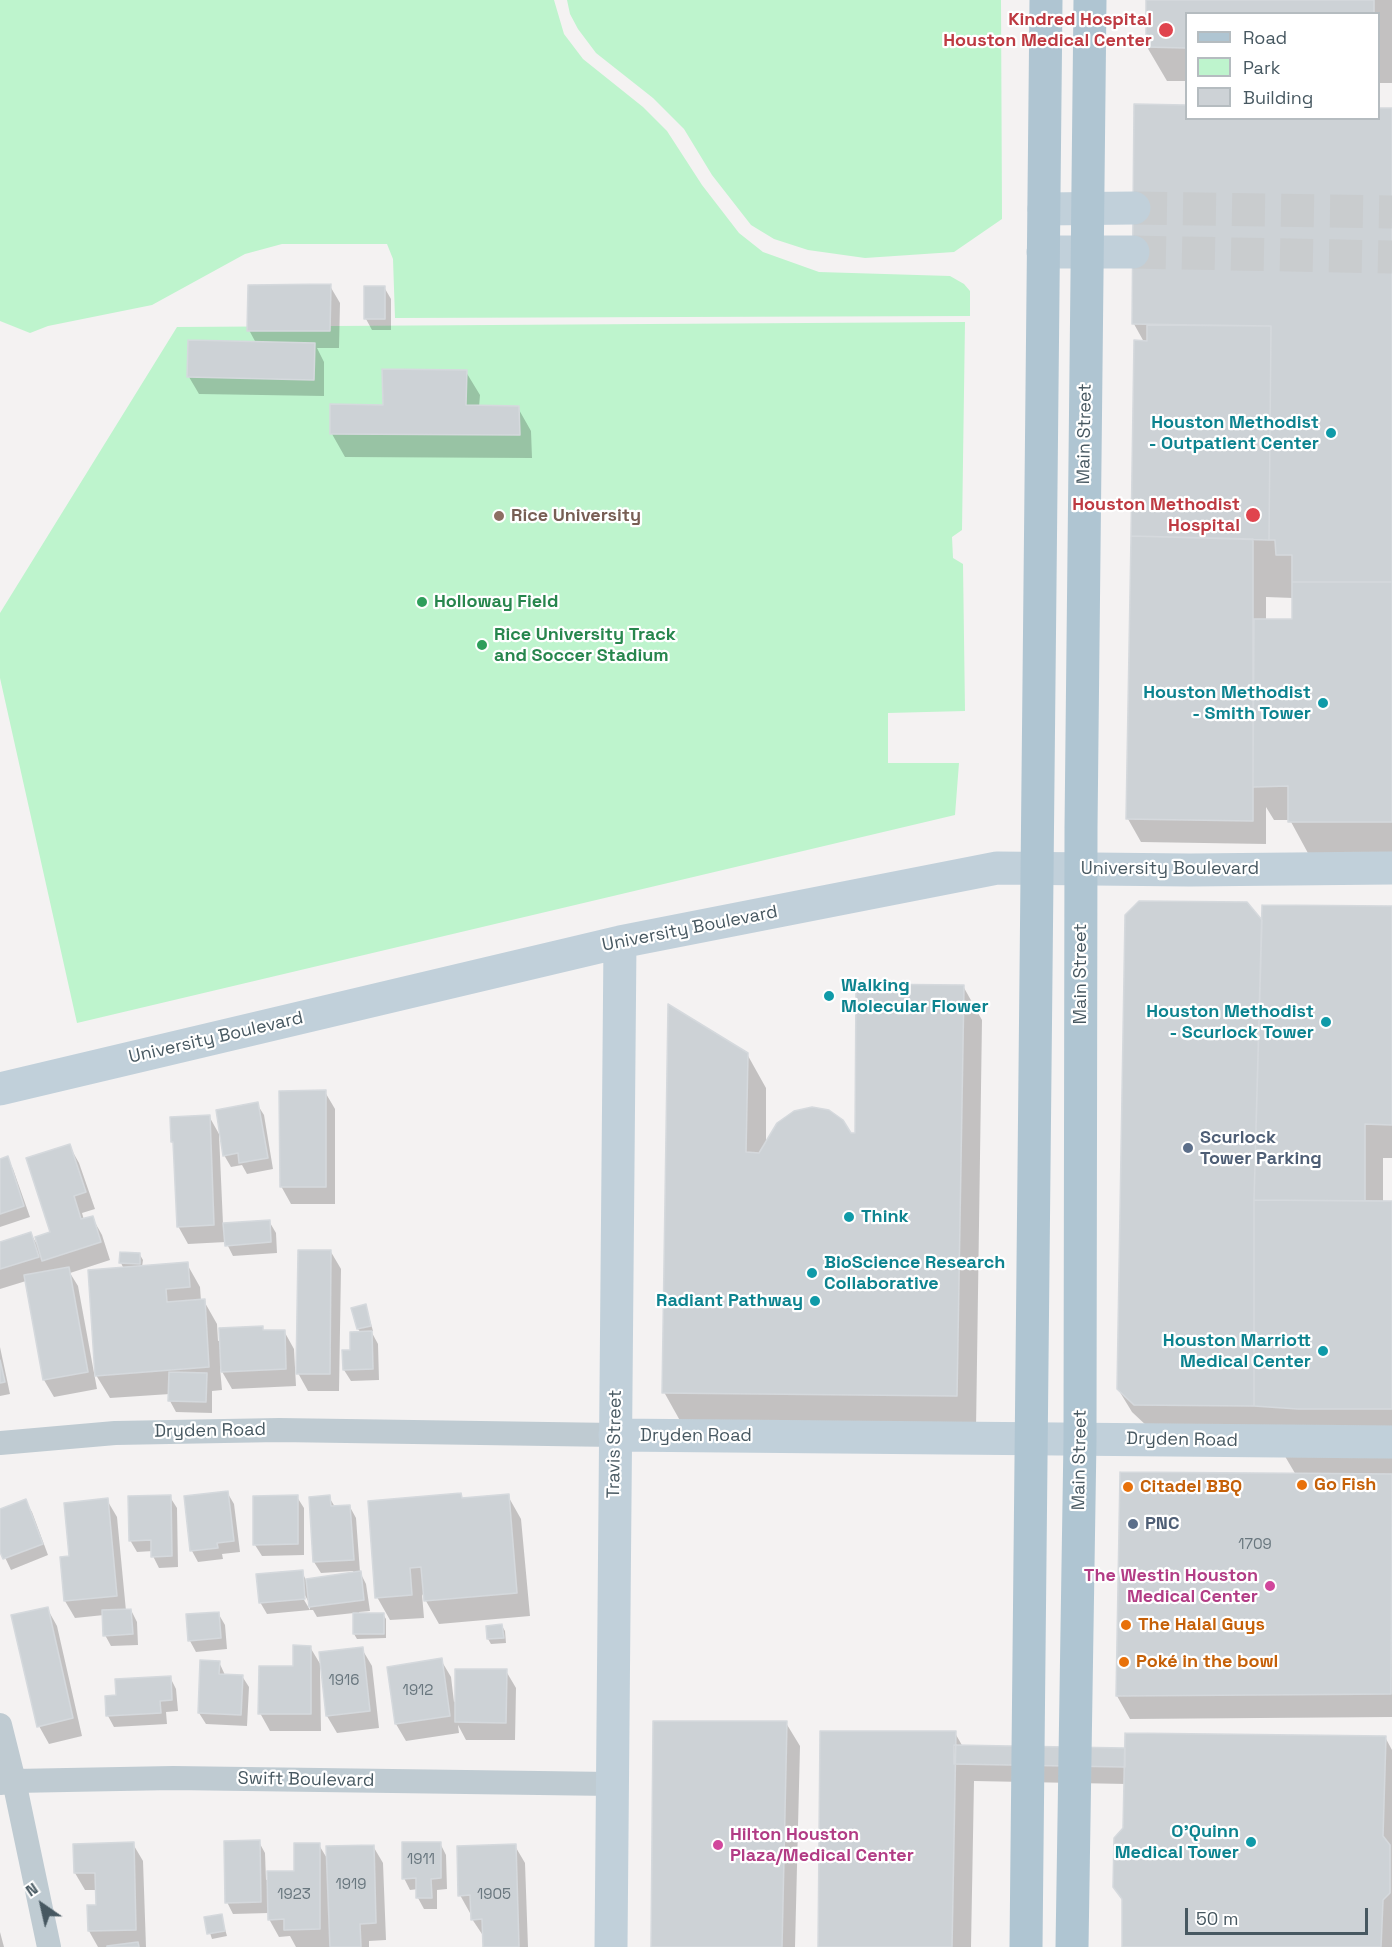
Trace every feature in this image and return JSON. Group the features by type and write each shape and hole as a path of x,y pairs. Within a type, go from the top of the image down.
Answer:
{"main road":[{"path":"1026,1947 1046,0"},
{"name":"Main Street","path":"1072,1947 1080,1439 1080,869 1090,0"}],"street":[{"path":"1044,209 1134,208"},
{"path":"1043,252 1133,252"},
{"name":"University Boulevard","path":"0,1089 620,942 997,868 1392,868"},
{"name":"Travis Street","path":"611,1947 620,942"},
{"name":"Dryden Road","path":"0,1443 13,1440 115,1433 259,1431 1392,1442"},
{"path":"0,1725 7,1782 49,1947"},
{"name":"Swift Boulevard","path":"7,1782 172,1778 612,1784"}],"green space":[{"path":"0,0 554,0 564,34 583,59 643,107 667,131 702,185 739,233 763,252 819,272 950,276 964,284 970,291 970,316 395,318 393,259 387,244 282,244 245,254 152,305 48,326 30,333 0,321"},
{"path":"567,0 1001,0 1002,219 954,252 865,258 808,250 774,239 751,225 712,175 684,129 653,98 596,53 578,29 570,14"},
{"name":"Rice University Track and Soccer Stadium","path":"965,322 962,530 952,537 953,558 963,564 965,711 888,713 888,763 959,763 955,815 77,1023 0,678 0,613 177,327"}],"building":[{"name":"Kindred Hospital Houston Medical Center","path":"1146,0 1374,0 1374,12 1185,12 1185,48 1146,47"},
{"name":"Houston Methodist - Outpatient Center","path":"1134,104 1185,105 1185,120 1380,120 1380,108 1392,108 1392,582 1292,582 1292,555 1276,555 1275,540 1269,540 1271,326 1132,324"},
{"path":"331,284 330,331 247,331 248,285"},
{"path":"364,286 385,286 385,319 364,319"},
{"path":"1147,325 1271,326 1269,540 1131,536 1134,340 1147,341"},
{"path":"188,340 315,343 314,380 187,377"},
{"path":"382,369 467,370 466,405 519,406 520,435 330,434 330,404 383,405"},
{"path":"1131,536 1253,539 1253,821 1126,819"},
{"name":"Houston Methodist - Smith Tower","path":"1292,582 1392,582 1392,822 1288,822 1288,786 1253,787 1254,619 1292,619"},
{"name":"Scurlock Tower Parking","path":"1139,901 1247,902 1262,920 1254,1200 1254,1406 1134,1405 1117,1389 1125,915"},
{"name":"Houston Methodist - Scurlock Tower","path":"1262,905 1392,906 1392,1125 1365,1124 1365,1201 1254,1200"},
{"name":"BioScience Research Collaborative","path":"856,984 964,985 957,1396 662,1393 668,1004 748,1053 746,1152 759,1153 777,1123 794,1111 812,1107 829,1110 843,1120 851,1133 855,1133"},
{"path":"326,1090 326,1187 280,1187 279,1091"},
{"path":"258,1102 268,1158 239,1163 238,1153 223,1156 216,1110"},
{"path":"210,1115 214,1225 177,1227 170,1117"},
{"path":"70,1144 86,1192 74,1196 81,1219 93,1216 101,1242 42,1261 35,1237 50,1232 26,1158"},
{"path":"8,1156 24,1206 0,1214 0,1159"},
{"name":"Houston Marriott Medical Center","path":"1254,1200 1392,1201 1392,1409 1298,1409 1254,1406"},
{"path":"270,1220 271,1242 225,1246 223,1223"},
{"path":"31,1232 39,1257 0,1269 0,1242"},
{"path":"298,1250 331,1250 330,1374 296,1374"},
{"path":"120,1252 140,1253 140,1264 119,1263"},
{"path":"188,1262 190,1287 166,1289 167,1302 205,1299 209,1367 95,1376 88,1270"},
{"path":"69,1267 88,1372 43,1380 24,1275"},
{"path":"366,1304 371,1326 357,1329 351,1308"},
{"path":"263,1326 263,1330 285,1330 286,1369 221,1372 219,1328"},
{"path":"372,1331 373,1369 343,1370 342,1350 350,1350 350,1332"},
{"path":"0,1360 5,1382 0,1383"},
{"path":"169,1372 207,1373 206,1402 168,1401"},
{"path":"1120,1472 1392,1474 1391,1694 1116,1696"},
{"path":"228,1491 234,1541 217,1543 218,1548 190,1551 184,1496"},
{"path":"461,1493 462,1498 509,1494 517,1593 424,1601 421,1567 410,1568 412,1595 375,1598 368,1501"},
{"path":"171,1495 172,1556 151,1557 151,1540 129,1541 128,1496"},
{"path":"298,1495 298,1544 253,1545 253,1496"},
{"path":"330,1495 331,1506 350,1505 354,1560 313,1562 309,1497"},
{"path":"108,1498 117,1596 64,1601 60,1557 69,1556 64,1503"},
{"path":"26,1499 43,1544 3,1559 0,1552 0,1509"},
{"path":"303,1570 305,1599 259,1603 256,1574"},
{"path":"361,1571 364,1600 309,1607 306,1579"},
{"path":"48,1607 73,1718 37,1727 11,1615"},
{"path":"131,1609 133,1634 103,1636 102,1610"},
{"path":"219,1612 221,1638 188,1641 186,1614"},
{"path":"353,1613 384,1613 384,1634 353,1634"},
{"path":"502,1624 504,1638 487,1639 486,1626"},
{"path":"293,1645 311,1646 311,1714 258,1714 259,1666 293,1666"},
{"path":"363,1647 370,1711 326,1716 319,1652"},
{"path":"442,1658 450,1716 395,1724 387,1667"},
{"path":"200,1660 220,1661 219,1674 243,1675 241,1715 198,1713"},
{"path":"455,1669 507,1669 506,1723 455,1722"},
{"path":"171,1676 172,1700 160,1701 161,1713 106,1716 105,1696 116,1695 115,1679"},
{"name":"Hilton Houston Plaza/Medical Center","path":"653,1721 787,1721 782,1947 651,1947"},
{"path":"820,1731 956,1731 952,1947 818,1947"},
{"name":"O'Quinn Medical Tower","path":"1125,1733 1386,1736 1383,1836 1390,1845 1390,1893 1383,1900 1381,1947 1122,1947 1122,1899 1113,1887 1114,1838 1123,1828"},
{"path":"954,1745 1125,1748 1125,1767 954,1764"},
{"path":"260,1840 261,1902 225,1903 224,1841"},
{"path":"134,1842 136,1930 88,1931 87,1905 96,1905 95,1873 74,1873 73,1844"},
{"path":"402,1842 441,1842 441,1878 431,1879 432,1898 416,1898 416,1878 402,1879"},
{"path":"294,1843 320,1843 320,1929 284,1930 284,1919 268,1920 267,1871 294,1871"},
{"path":"516,1844 519,1947 483,1947 482,1919 471,1920 470,1895 458,1896 457,1846"},
{"path":"374,1845 376,1923 360,1924 361,1947 330,1947 326,1846"},
{"path":"222,1914 225,1931 207,1934 204,1917"},
{"path":"138,1942 139,1947 107,1947 107,1946"}],"tunnel":[{"path":"1134,208 1392,212"},
{"path":"1133,252 1392,257"}],"place":[{"name":"Kindred Hospital Houston Medical Center","path":"1166,30"},
{"name":"Houston Methodist - Outpatient Center","path":"1331,433"},
{"name":"Houston Methodist Hospital","path":"1253,515"},
{"name":"Rice University","path":"499,516"},
{"name":"Holloway Field","path":"422,602"},
{"name":"Rice University Track and Soccer Stadium","path":"482,645"},
{"name":"Houston Methodist - Smith Tower","path":"1323,703"},
{"name":"Walking Molecular Flower","path":"829,996"},
{"name":"Houston Methodist - Scurlock Tower","path":"1326,1022"},
{"name":"Scurlock Tower Parking","path":"1188,1148"},
{"name":"Think","path":"849,1217"},
{"name":"BioScience Research Collaborative","path":"812,1273"},
{"name":"Radiant Pathway","path":"815,1301"},
{"name":"Houston Marriott Medical Center","path":"1323,1351"},
{"name":"Go Fish","path":"1302,1485"},
{"name":"Citadel BBQ","path":"1128,1487"},
{"name":"PNC","path":"1133,1524"},
{"name":"The Westin Houston Medical Center","path":"1270,1586"},
{"name":"The Halal Guys","path":"1126,1625"},
{"name":"Poké in the bowl","path":"1124,1662"},
{"name":"O'Quinn Medical Tower","path":"1251,1842"},
{"name":"Hilton Houston Plaza/Medical Center","path":"718,1845"}]}
